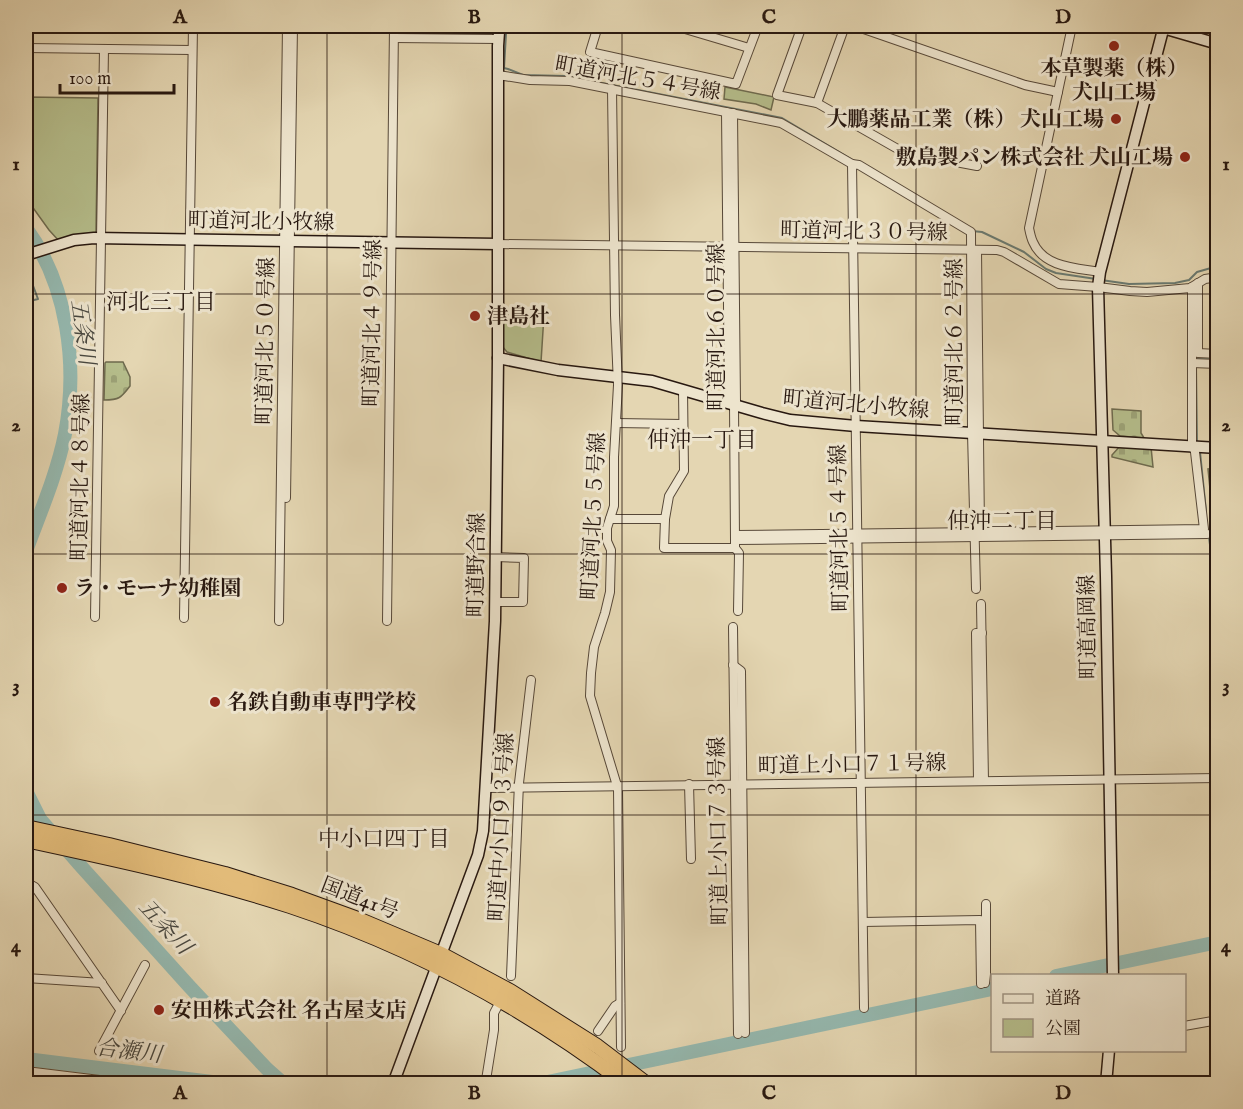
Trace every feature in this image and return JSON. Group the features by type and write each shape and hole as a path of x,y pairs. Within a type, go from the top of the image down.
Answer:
{"highway":[{"name":"国道41号","path":"26,827 290,906 439,960 510,991 597,1046 622,1068 647,1083"},
{"name":"国道41号","path":"26,840 107,851"},
{"name":"国道41号","path":"439,960 601,1065 622,1068"}],"street":[{"path":"184,618 193,26"},
{"name":"町道河北５０号線","path":"279,621 287,241 287,26"},
{"path":"287,241 293,26"},
{"name":"町道河北４９号線","path":"387,621 394,26"},
{"path":"598,26 590,52 736,84 758,26"},
{"path":"675,26 749,48"},
{"path":"802,26 777,94 817,103 903,152 977,166"},
{"path":"817,103 845,26"},
{"path":"855,26 1002,78 1058,92"},
{"path":"1072,26 1029,228 1032,242 1052,263 1099,279"},
{"path":"1161,26 1218,44"},
{"name":"町道高岡線","path":"1113,968 1099,279 1161,26"},
{"path":"394,38 499,32"},
{"name":"町道野合線","path":"394,1082 483,837 495,602 499,32"},
{"path":"26,48 192,50"},
{"name":"町道河北４８号線","path":"95,617 104,49"},
{"name":"町道河北５４号線","path":"498,75 530,80 570,81 781,123 852,164 864,1008"},
{"name":"町道河北５５号線","path":"612,89 618,376 614,506 607,528 607,541 611,550 610,592 594,646 590,696 618,789 622,1068"},
{"name":"町道河北６０号線","path":"729,113 732,404 735,541 739,553 738,611"},
{"name":"町道河北６２号線","path":"852,164 859,165 971,232 974,250 976,589"},
{"name":"町道河北小牧線","path":"26,255 80,239 102,238 498,244"},
{"name":"町道河北３０号線","path":"498,244 997,250 1059,284 1099,279 1114,290 1138,292 1195,285 1205,279 1218,277"},
{"path":"1195,285 1198,353 1218,354"},
{"path":"1105,533 1204,529 1192,443 1195,285"},
{"path":"26,290 26,352"},
{"name":"町道河北小牧線","path":"498,358 558,370 652,381 790,420 1218,448"},
{"path":"1195,363 1218,364"},
{"path":"683,390 684,471 669,496 664,519 664,548 735,541 857,536 976,533 1207,534"},
{"path":"616,423 683,424"},
{"path":"610,519 664,519"},
{"path":"495,557 524,558 523,602 495,602"},
{"path":"981,604 982,633 976,633 981,781"},
{"name":"町道上小口７３号線","path":"733,627 742,1034"},
{"name":"町道中小口９３号線","path":"511,976 519,787 531,680"},
{"name":"町道上小口７１号線","path":"486,788 1218,778"},
{"path":"689,784 691,858"},
{"path":"26,882 35,887 121,1011"},
{"path":"863,922 980,920 983,984 986,974 986,904"},
{"path":"99,1052 145,965"},
{"path":"26,978 102,983"},
{"path":"486,1080 494,1030 494,1013 501,1000"},
{"path":"598,1031 615,1006 620,1003"},
{"path":"1186,1026 1218,1020"},
{"path":"1106,1083 1109,1052"},
{"path":"26,1071 132,1083"},
{"path":"1161,1083 1218,1080"}],"green space":[{"path":"725,87 774,97 771,110 756,104 724,99"},
{"path":"26,97 98,98 96,232 94,234 59,241 26,198"},
{"path":"503,315 544,315 541,362 507,352 502,346"},
{"path":"106,362 123,362 130,377 130,386 122,396 116,399 104,400"},
{"path":"1112,409 1141,411 1141,433 1144,438 1120,436 1113,430"},
{"path":"1121,445 1151,447 1153,467 1112,457"},
{"path":"1217,468 1217,520 1213,519 1208,469"}],"waterway":[{"path":"456,26 472,34 496,34"},
{"path":"506,34 508,26"},
{"path":"502,34 506,34 504,68 523,75 566,76 782,118 856,162"},
{"name":"五条川","path":"26,228 52,275 60,300 66,327 70,381 69,408 62,449 26,551"},
{"path":"972,231 982,232 1024,252 1046,269 1056,273 1096,279"},
{"path":"1101,280 1129,284 1175,283 1189,280 1197,272 1218,266"},
{"path":"26,267 38,299 30,301 30,313"},
{"path":"1196,358 1218,359"},
{"path":"1196,365 1197,443"},
{"path":"26,410 29,410 26,449"},
{"path":"1200,452 1206,511"},
{"path":"29,518 37,522"},
{"path":"1209,537 1212,561"},
{"name":"五条川","path":"26,791 40,819 79,864 189,986 284,1084"},
{"path":"1066,974 1218,942"},
{"path":"538,1084 991,989"},
{"name":"合瀬川","path":"26,1059 228,1084"}],"place":[{"name":"本草製薬（株） 犬山工場","path":"1114,46"},
{"name":"大鵬薬品工業（株） 犬山工場","path":"1116,119"},
{"name":"敷島製パン株式会社 犬山工場","path":"1185,157"},
{"name":"津島社","path":"475,316"},
{"name":"ラ・モーナ幼稚園","path":"62,588"},
{"name":"名鉄自動車専門学校","path":"215,702"},
{"name":"安田株式会社 名古屋支店","path":"159,1010"}],"district":[{"name":"河北三丁目","path":"161,301"},
{"name":"仲沖一丁目","path":"702,439"},
{"name":"仲沖二丁目","path":"1002,520"},
{"name":"中小口四丁目","path":"384,838"}]}
